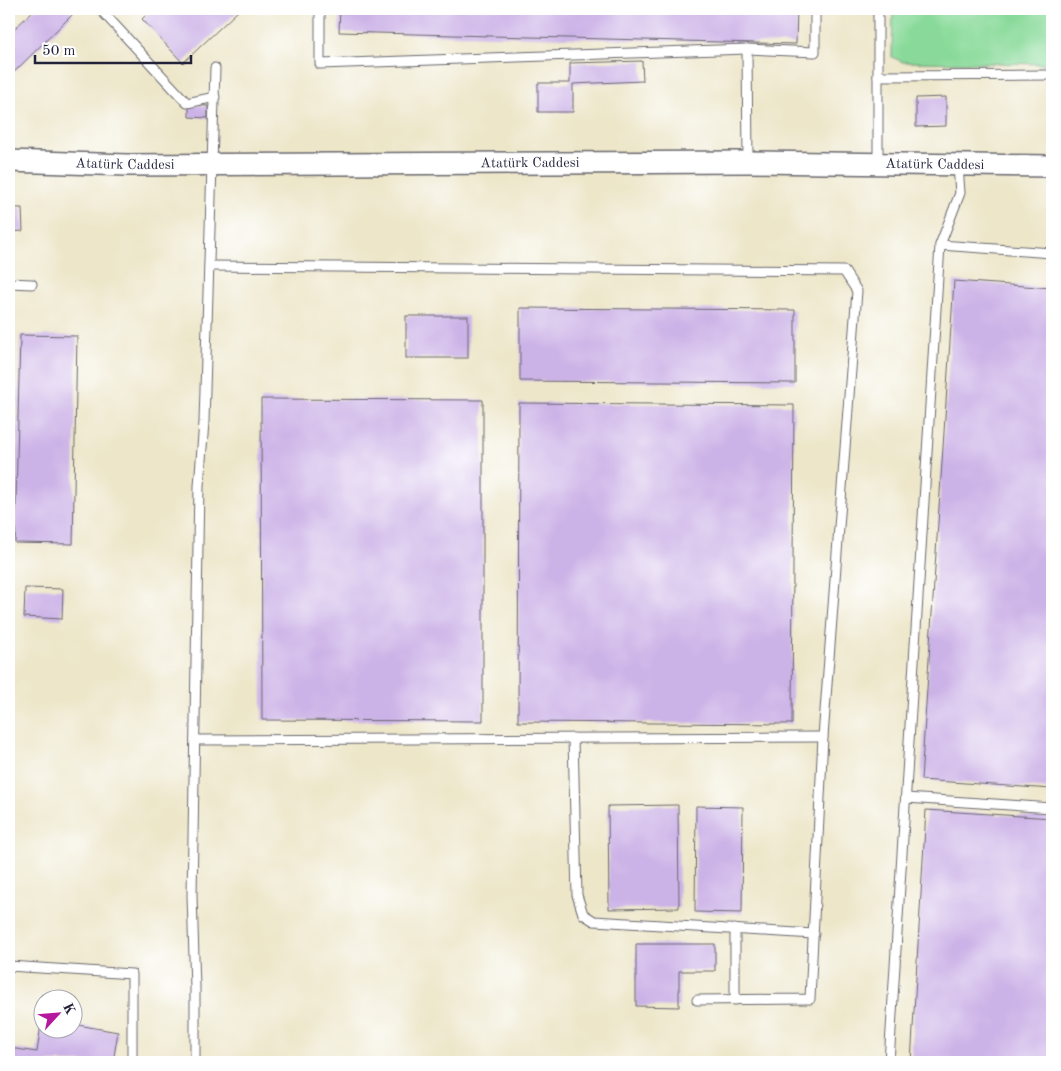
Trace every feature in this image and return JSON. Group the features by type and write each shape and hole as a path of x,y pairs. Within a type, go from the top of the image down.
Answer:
{"street":[{"name":"Atatürk Caddesi","path":"9,161 212,165 748,162 1052,166"}],"lane":[{"path":"100,9 186,103 215,97"},
{"path":"320,9 320,64 747,49 815,52 816,9"},
{"path":"878,9 878,163"},
{"path":"747,49 748,162"},
{"path":"195,1062 192,896 199,486 204,422 216,68"},
{"path":"878,76 1052,75"},
{"path":"889,1062 940,245 960,194 958,164"},
{"path":"940,245 1052,253"},
{"path":"209,266 844,271 857,291 823,737 810,999 697,1000"},
{"path":"9,283 32,284"},
{"path":"195,740 823,737"},
{"path":"573,738 578,895 583,914 594,921 814,934"},
{"path":"906,798 1052,808"},
{"path":"735,929 736,1000"},
{"path":"9,966 132,974 132,1062"}],"green space":[{"path":"893,9 1052,9 1052,64 903,62 892,57"}],"building":[{"path":"35,9 68,9 73,14 9,77 9,34"},
{"path":"152,9 236,9 238,11 183,63 142,19"},
{"path":"340,9 797,9 796,44 339,32"},
{"path":"642,61 643,81 573,84 573,112 538,112 538,83 570,83 570,63"},
{"path":"946,97 946,126 916,127 916,98"},
{"path":"189,105 208,106 208,118 189,117"},
{"path":"9,208 22,208 23,231 9,232"},
{"path":"954,281 1052,288 1052,789 921,780"},
{"path":"520,308 795,310 795,383 520,381"},
{"path":"406,316 468,316 468,358 406,358"},
{"path":"20,335 77,336 73,544 15,543"},
{"path":"261,399 483,400 483,721 262,720"},
{"path":"519,403 794,405 792,724 518,722"},
{"path":"25,588 63,589 62,619 24,617"},
{"path":"678,805 679,908 609,909 608,806"},
{"path":"696,806 743,807 742,913 695,912"},
{"path":"926,810 1052,818 1052,1062 911,1062"},
{"path":"636,944 715,944 715,971 679,971 679,1007 636,1006"},
{"path":"82,1026 118,1032 113,1062 9,1062 9,1048 37,1052 39,1038 82,1038"}]}
